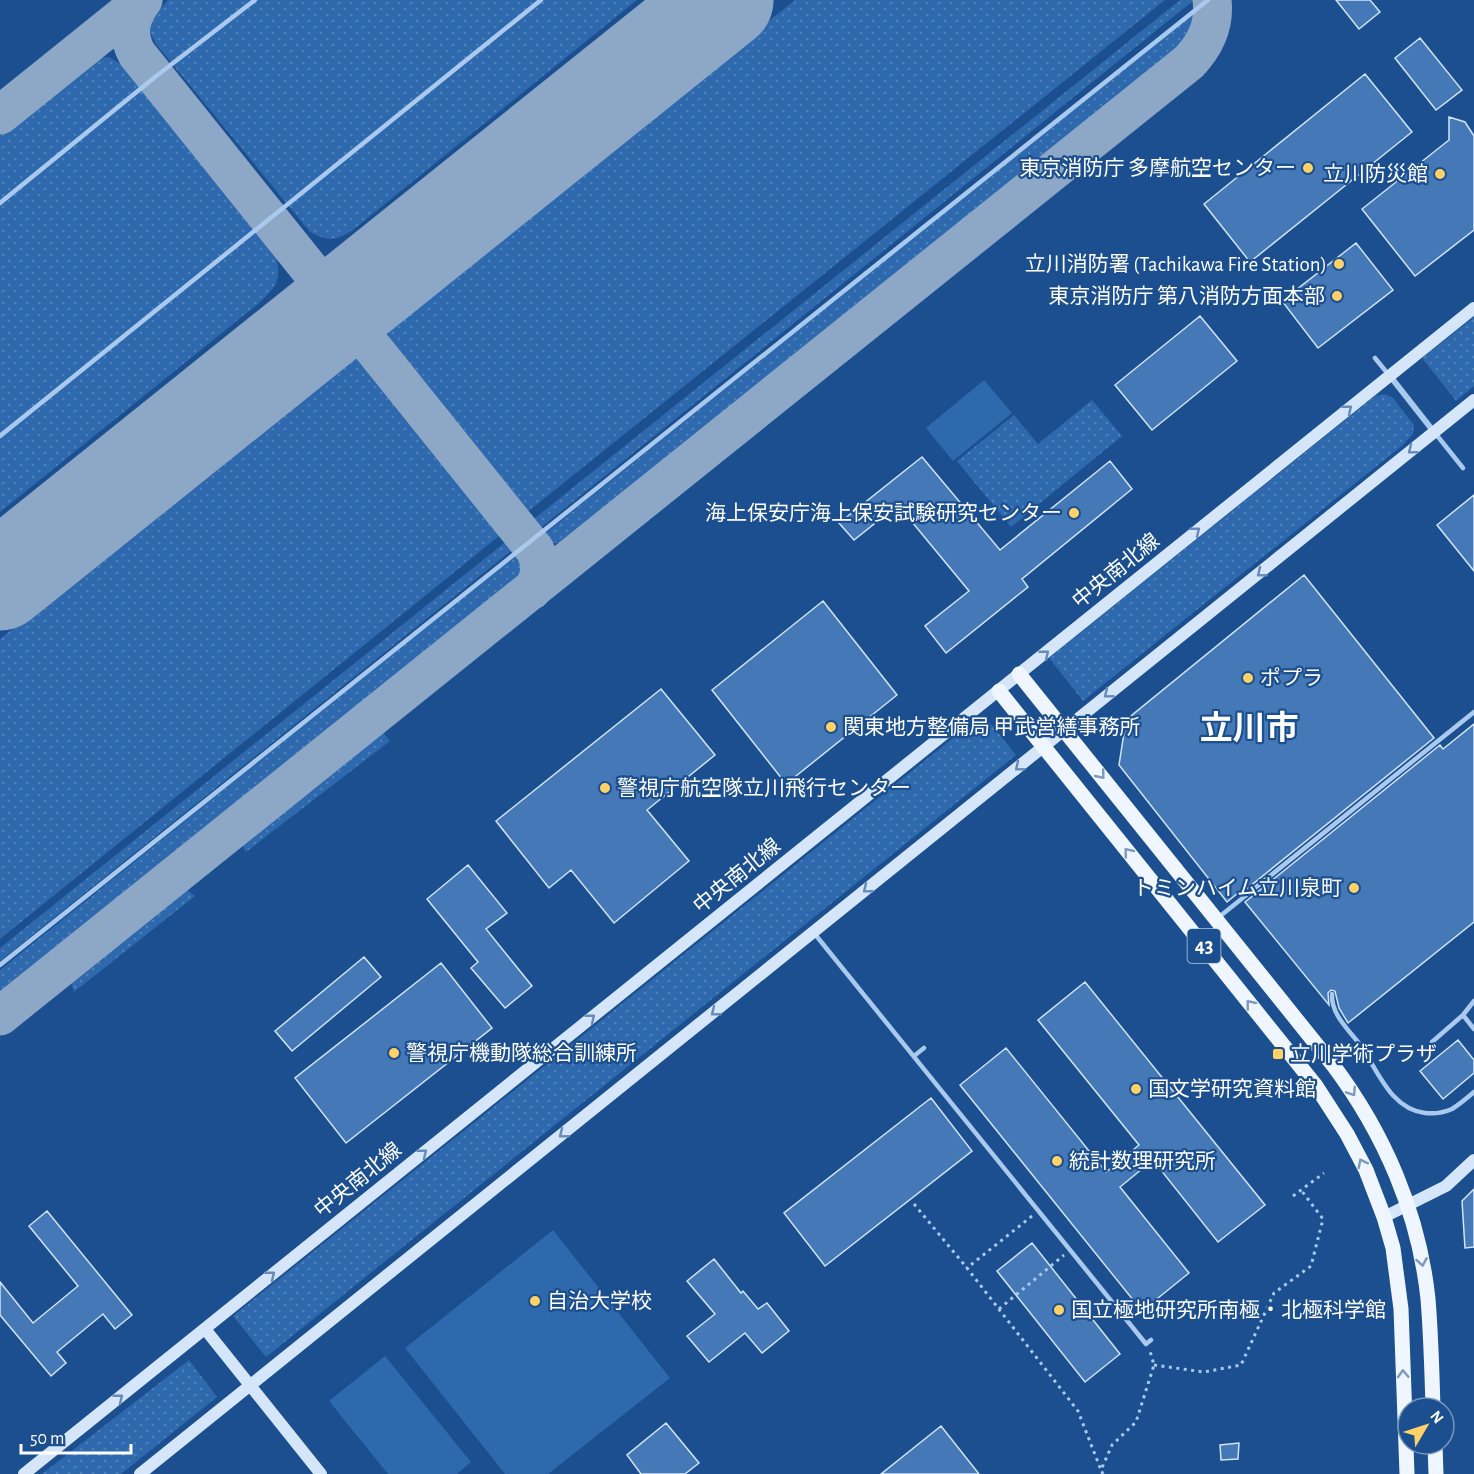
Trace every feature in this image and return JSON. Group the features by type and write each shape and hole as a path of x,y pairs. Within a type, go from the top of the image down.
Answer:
{"main road":[{"name":"中央南北線","path":"24,1474 1474,308"},
{"path":"141,1474 1474,400"},
{"name":"43","path":"1019,674 1348,1085 1378,1135 1408,1205 1420,1248 1428,1298 1432,1396"},
{"name":"43","path":"999,691 1316,1086 1347,1134 1366,1170 1393,1248 1398,1281 1407,1474"},
{"path":"1384,1217 1446,1186 1474,1160"},
{"path":"205,1329 321,1474"},
{"path":"1435,1456 1436,1474"}],"street":[{"path":"1389,376 1434,432"}],"lane":[{"path":"0,203 155,77 255,0"},
{"path":"0,436 369,140 478,48 541,0"},
{"path":"0,965 1208,0"},
{"path":"1375,358 1389,376"},
{"path":"1434,432 1463,468"},
{"path":"1216,919 1474,712"},
{"path":"814,933 1071,1250 1149,1342"},
{"path":"1332,994 1333,1007 1394,1098 1405,1107 1415,1112 1441,1113 1451,1109 1474,1092"},
{"path":"1432,1042 1463,1015 1474,1001"},
{"path":"1463,1015 1474,1029"},
{"path":"914,1056 924,1048"}],"path":[{"path":"1293,1196 1324,1173"},
{"path":"1154,1365 1204,1372 1241,1365 1274,1293 1311,1266 1323,1219 1301,1190"},
{"path":"914,1204 1078,1411 1102,1472"},
{"path":"967,1268 1039,1210"},
{"path":"999,1309 1071,1250"},
{"path":"1102,1472 1112,1445 1136,1422 1154,1365 1149,1342"}],"shaded area":[{"path":"168,0 637,0 354,229 337,238 328,239 310,232 156,44 150,32 151,20"},
{"path":"795,0 1165,0 525,514 397,355 388,334 394,322"},
{"path":"1180,0 1194,0 538,530 530,522"},
{"path":"1202,5 1197,27 1185,46 571,539 556,543 542,536"},
{"path":"109,57 122,65 276,257 278,278 273,288 258,304 0,512 0,135 96,59"},
{"path":"1106,135 1114,144 1081,171 1073,162"},
{"path":"1005,217 1013,227 964,265 956,255"},
{"path":"945,264 953,275 906,314 897,303"},
{"path":"888,312 895,321 847,359 840,350"},
{"path":"1474,317 1474,386 1456,401 1422,358"},
{"path":"358,355 367,357 376,364 509,528 0,939 0,639 348,359"},
{"path":"830,358 838,368 790,406 782,396"},
{"path":"984,380 1012,413 953,461 926,428"},
{"path":"1384,394 1392,397 1414,425 1413,434 1403,445 1083,701 1049,658 1375,396"},
{"path":"1092,400 1122,436 1011,527 957,461 1014,415 1038,444"},
{"path":"770,407 778,416 738,448 731,438"},
{"path":"514,535 521,543 0,961 0,948"},
{"path":"524,548 530,563 529,570 524,577 0,999 0,970"},
{"path":"983,714 1016,755 266,1357 233,1316"},
{"path":"378,726 390,741 246,852 243,846 242,831"},
{"path":"173,889 186,889 195,896 74,992 71,983 76,966"},
{"path":"553,1230 670,1378 548,1474 505,1474 405,1348"},
{"path":"385,1356 471,1462 457,1474 388,1474 329,1401"},
{"path":"189,1360 217,1397 121,1474 42,1474"}],"building":[{"path":"1336,0 1370,0 1380,12 1359,29"},
{"path":"1420,38 1462,90 1436,110 1395,58"},
{"name":"東京消防庁 多摩航空センター","path":"1365,74 1412,132 1250,262 1204,204"},
{"name":"立川防災館","path":"1449,117 1465,122 1474,136 1474,230 1415,276 1362,209 1449,140"},
{"name":"東京消防庁 第八消防方面本部","path":"1356,243 1393,290 1318,348 1282,301"},
{"path":"1200,316 1237,361 1152,430 1115,385"},
{"path":"922,457 1000,550 1110,461 1132,489 1022,579 1028,587 946,653 925,626 969,591 898,505 854,540 839,523"},
{"path":"1474,495 1474,571 1437,525"},
{"path":"1304,575 1434,738 1239,895 1238,893 1227,902 1119,765 1126,720"},
{"path":"823,601 897,695 786,784 712,690"},
{"name":"警視庁航空隊立川飛行センター","path":"661,689 715,755 647,810 689,861 614,923 571,870 549,888 496,821"},
{"path":"1474,724 1474,922 1348,1023 1339,1008 1335,991 1331,990 1328,993 1329,1005 1245,902 1440,745 1443,749"},
{"path":"468,865 507,913 486,929 532,986 505,1008 471,968 478,962 427,899"},
{"path":"364,957 381,977 292,1051 275,1031"},
{"name":"警視庁機動隊総合訓練所","path":"441,963 492,1028 346,1143 295,1078"},
{"path":"1085,982 1265,1205 1218,1242 1153,1160 1120,1187 1189,1273 1142,1311 960,1085 1006,1048 1106,1172 1139,1145 1038,1020"},
{"path":"1458,1040 1474,1060 1474,1073 1443,1099 1420,1071"},
{"path":"931,1098 972,1151 825,1266 784,1213"},
{"path":"1474,1189 1474,1247 1465,1248 1462,1201"},
{"path":"47,1211 132,1315 115,1329 103,1314 57,1352 66,1363 51,1376 0,1315 0,1282 33,1323 78,1286 29,1226"},
{"path":"1032,1243 1120,1354 1085,1382 997,1271"},
{"path":"714,1259 741,1293 743,1291 758,1309 767,1303 789,1331 762,1353 745,1333 709,1362 687,1336 715,1314 687,1281"},
{"path":"666,1423 699,1463 685,1474 641,1474 627,1455"},
{"path":"941,1426 979,1474 881,1474"},
{"path":"1239,1443 1238,1459 1221,1460 1220,1445"}],"taxiway":[{"path":"143,0 132,19 131,26 131,40 137,54 535,550 540,571 532,590"},
{"path":"0,115 143,0"},
{"path":"0,1016 1189,62 1205,41 1211,26 1212,0"}],"runway":[{"path":"0,581 724,0"}],"place":[{"name":"東京消防庁 多摩航空センター","path":"1308,168"},
{"name":"立川防災館","path":"1440,174"},
{"name":"立川消防署 (Tachikawa Fire Station)","path":"1339,264"},
{"name":"東京消防庁 第八消防方面本部","path":"1337,296"},
{"name":"海上保安庁海上保安試験研究センター","path":"1074,513"},
{"name":"ポプラ","path":"1248,678"},
{"name":"関東地方整備局 甲武営繕事務所","path":"831,727"},
{"name":"警視庁航空隊立川飛行センター","path":"605,788"},
{"name":"トミンハイム立川泉町","path":"1354,888"},
{"name":"警視庁機動隊総合訓練所","path":"394,1053"},
{"name":"立川学術プラザ","path":"1278,1054"},
{"name":"国文学研究資料館","path":"1136,1089"},
{"name":"統計数理研究所","path":"1057,1161"},
{"name":"自治大学校","path":"535,1301"},
{"name":"国立極地研究所南極・北極科学館","path":"1059,1310"}],"district":[{"name":"立川市","path":"1249,729"}]}
